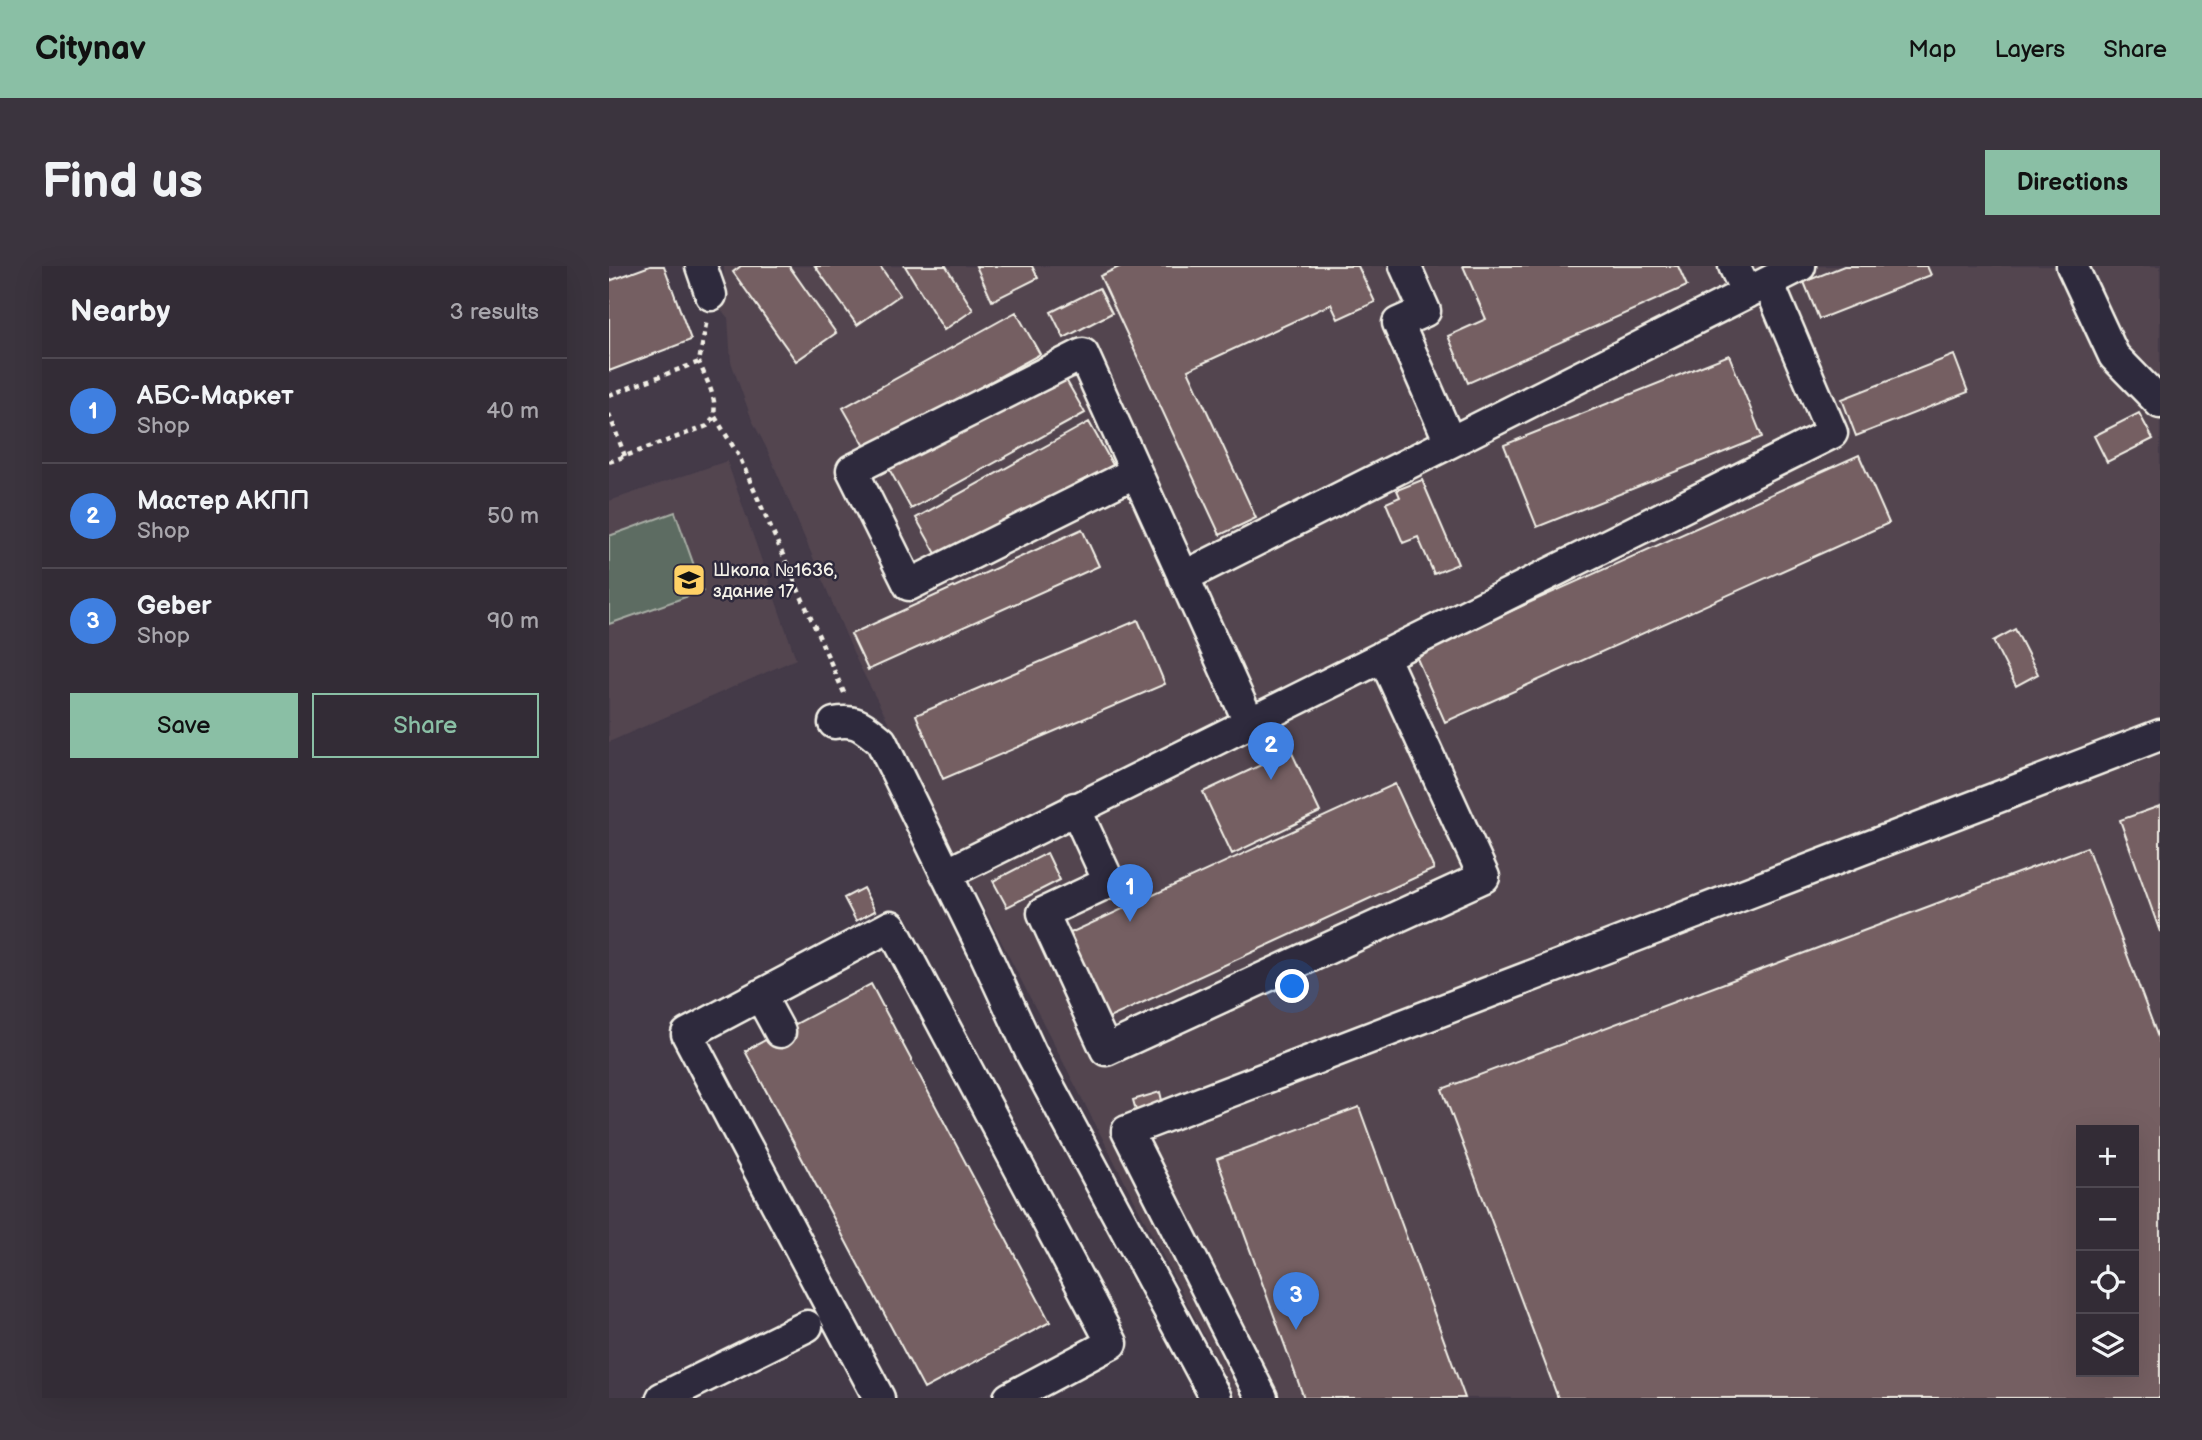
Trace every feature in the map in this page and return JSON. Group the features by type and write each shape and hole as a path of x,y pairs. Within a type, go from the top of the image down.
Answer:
{"lane":[{"path":"701,266 712,295"},
{"path":"1405,266 1425,311 1398,323 1450,442"},
{"path":"946,874 1832,433 1757,287 1734,266"},
{"path":"1183,577 1800,266"},
{"path":"2072,266 2114,356 2160,403"},
{"path":"1136,472 909,585 852,470 1083,354 1249,722"},
{"path":"1075,808 1109,882 1043,912 1106,1050 1484,877 1383,656"},
{"path":"846,723 881,741 1031,1053 1216,1398"},
{"path":"1262,1398 1127,1131 2160,735"},
{"path":"879,1398 687,1034 891,926 1112,1343 1009,1398"},
{"path":"760,995 781,1032"},
{"path":"662,1398 807,1326"}],"path":[{"path":"609,462 708,426 715,417 716,408 699,362 712,295"},
{"path":"609,395 699,362"},
{"path":"609,414 625,456"},
{"path":"715,417 739,456 846,723"}],"shaded area":[{"path":"724,266 2160,266 2160,1398 1236,1398 857,661 752,420 731,362 728,318 714,301 724,284"},
{"name":"Школа №1636, здание 17","path":"727,461 796,659 609,742 609,501"}],"green space":[{"path":"675,512 703,591 609,624 609,536"}],"building":[{"path":"650,266 664,266 691,340 609,371 609,281"},
{"path":"741,266 789,266 836,333 796,361 733,272"},
{"path":"815,266 880,266 900,295 857,325"},
{"path":"905,266 946,266 973,310 944,330"},
{"path":"976,266 1032,266 1038,278 992,301"},
{"path":"1121,266 1358,266 1375,302 1338,319 1331,304 1188,370 1256,518 1220,535 1100,276"},
{"path":"1463,266 1678,266 1687,286 1468,383 1448,336 1486,319"},
{"path":"1844,266 1927,266 1931,275 1819,319 1804,282"},
{"path":"1099,288 1112,313 1064,338 1051,312"},
{"path":"1016,312 1040,354 867,450 843,408"},
{"path":"1729,355 1762,437 1537,527 1504,445"},
{"path":"1954,355 1968,392 1856,436 1842,399"},
{"path":"1061,371 1085,413 911,509 888,467"},
{"path":"2139,413 2153,439 2107,462 2094,436"},
{"path":"1089,422 1113,465 940,561 916,518"},
{"path":"1859,455 1889,523 1445,722 1415,654"},
{"path":"1422,480 1458,564 1434,574 1418,537 1403,543 1386,503 1400,497 1397,490"},
{"path":"1082,529 1099,566 868,670 851,634"},
{"path":"1138,620 1165,684 943,779 916,715"},
{"path":"2015,629 2038,674 2016,686 1993,641"},
{"path":"1291,751 1320,812 1232,854 1203,792"},
{"path":"1395,784 1434,869 1107,1019 1068,934"},
{"path":"2160,806 2160,932 2120,820"},
{"path":"2087,847 2160,1043 2160,1398 1558,1398 1442,1089"},
{"path":"1047,853 1060,880 1007,907 993,881"},
{"path":"863,888 875,911 856,921 844,898"},
{"path":"871,984 1050,1322 924,1389 745,1051"},
{"path":"1160,1092 1165,1113 1139,1121 1133,1100"},
{"path":"1359,1107 1465,1398 1304,1398 1217,1159"}],"place":[{"name":"Школа №1636, здание 17","path":"689,580"},
{"name":"Мастер АКПП","path":"1271,780"},
{"name":"АБС-Маркет","path":"1130,922"},
{"name":"Geber","path":"1296,1330"}]}
